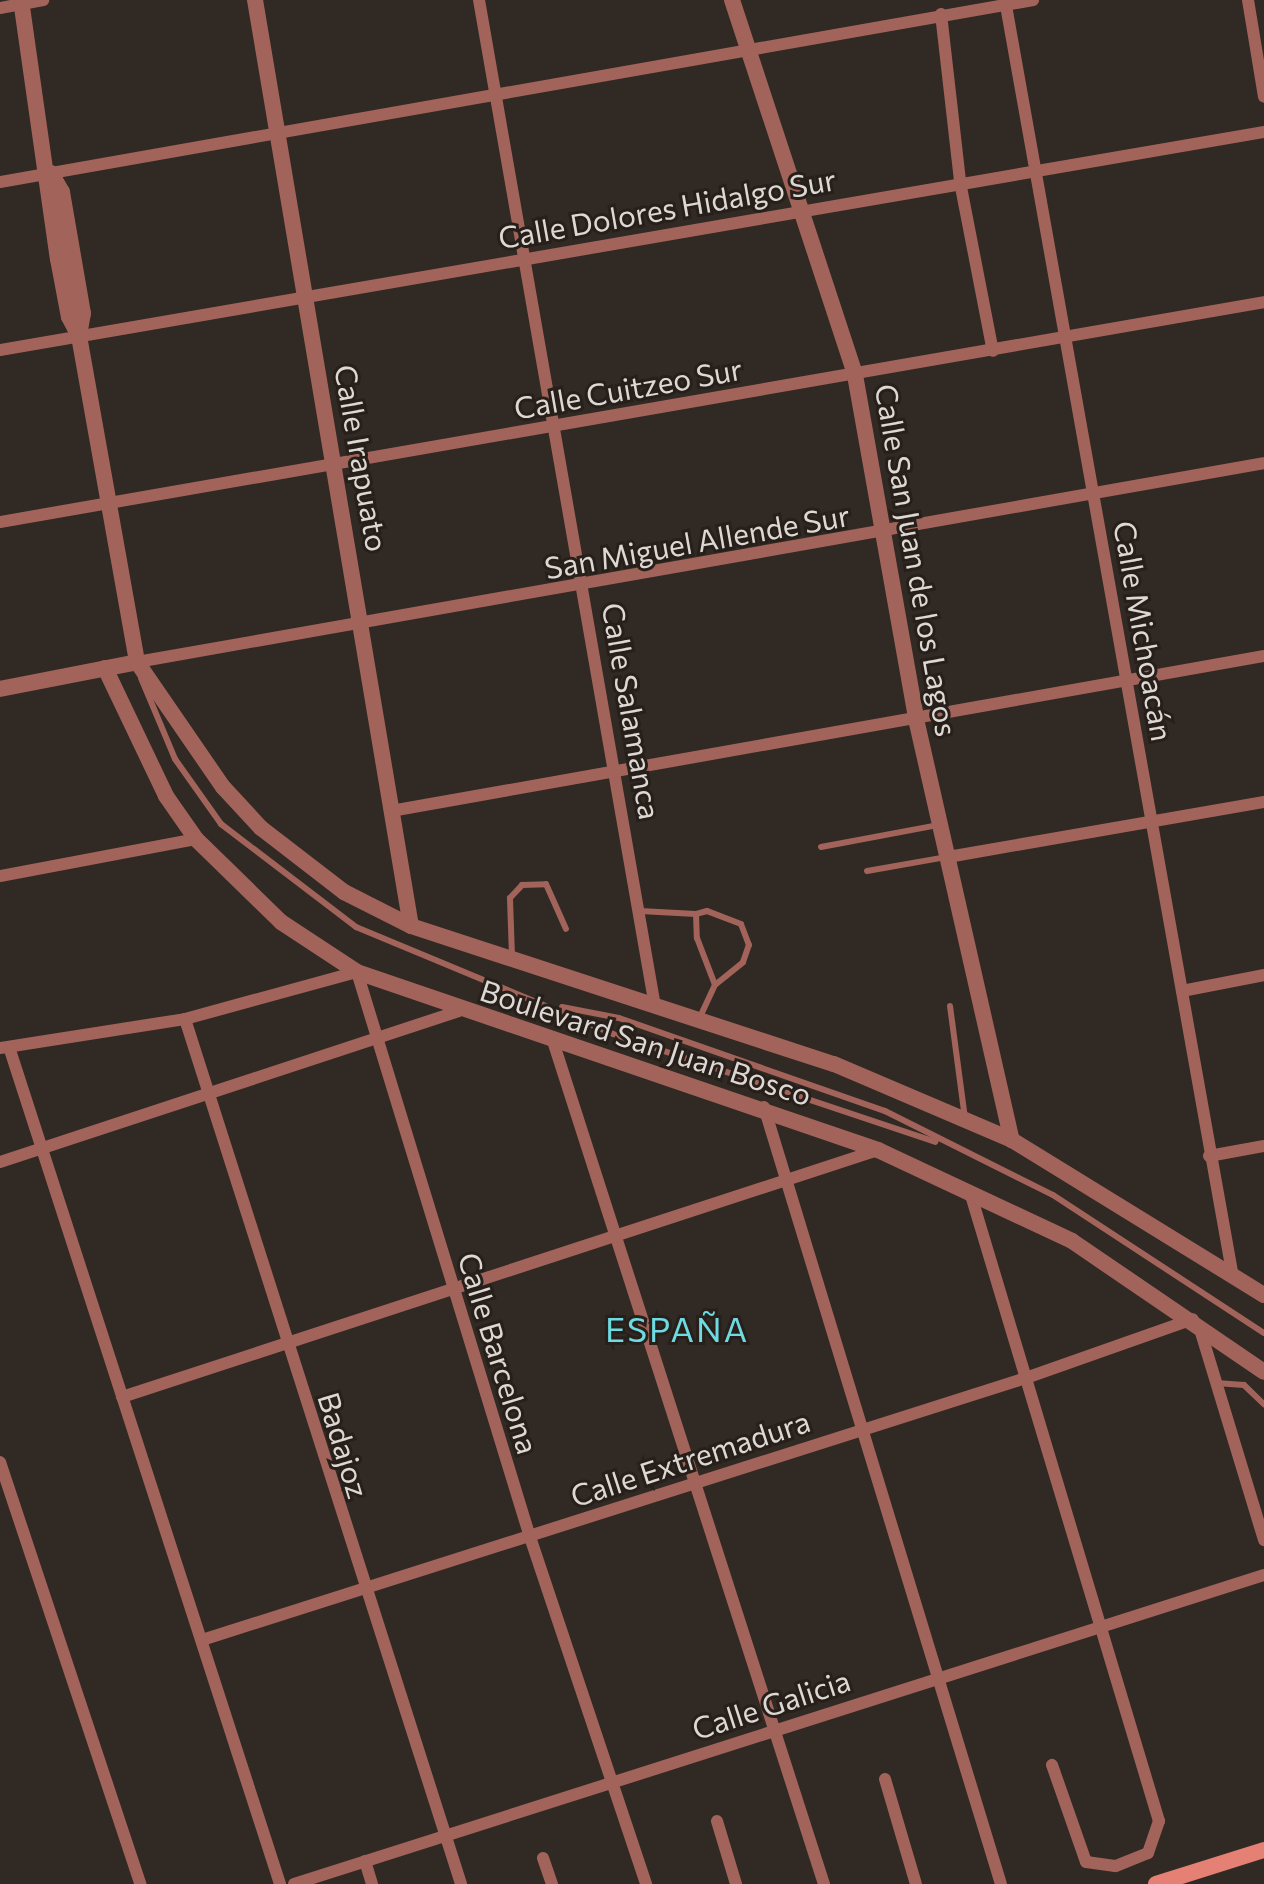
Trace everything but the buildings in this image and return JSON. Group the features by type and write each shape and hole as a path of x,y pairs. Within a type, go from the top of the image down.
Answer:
{"main road":[{"path":"1156,1884 1187,1879 1264,1850"}],"street":[{"path":"0,8 43,0"},
{"name":"Calle Irapuato","path":"255,0 336,462 411,926"},
{"name":"Calle Salamanca","path":"479,0 523,261 616,769 655,1006"},
{"name":"Calle San Juan de los Lagos","path":"732,0 804,211 855,375 916,719 1012,1140"},
{"path":"0,182 280,135 495,93 748,51 1006,2 1033,0"},
{"path":"1248,0 1264,97"},
{"path":"0,689 137,662 111,502 79,336 83,313 62,192 51,173 22,2"},
{"name":"Calle Michoacán","path":"1006,2 1232,1272"},
{"path":"941,14 960,182 993,351"},
{"name":"Calle Dolores Hidalgo Sur","path":"0,350 1264,132"},
{"name":"Calle Cuitzeo Sur","path":"0,522 1264,302"},
{"name":"San Miguel Allende Sur","path":"137,662 882,535 1264,463"},
{"path":"391,811 1264,656"},
{"name":"Boulevard San Juan Bosco","path":"137,662 223,787 261,828 344,892 411,926 834,1064 965,1118 1012,1140 1232,1272 1264,1295"},
{"name":"Boulevard San Juan Bosco","path":"105,668 166,796 196,839 281,922 357,972 459,1011 764,1107 878,1150 1072,1241 1196,1321 1264,1372"},
{"path":"948,857 1151,819 1264,802"},
{"path":"0,876 196,839"},
{"path":"280,1884 42,1145 5,1049 185,1019 357,972"},
{"name":"Calle Barcelona","path":"357,972 452,1292 646,1884"},
{"path":"1182,991 1264,975"},
{"path":"0,1162 42,1145 212,1095 459,1011"},
{"name":"Badajoz","path":"185,1019 212,1095 285,1344 362,1588 461,1884"},
{"path":"552,1038 620,1237 691,1484 824,1884"},
{"path":"764,1107 784,1184 859,1430 941,1678 1001,1884"},
{"path":"1209,1156 1264,1146"},
{"path":"122,1397 784,1184 878,1150"},
{"path":"970,1192 1023,1379 1102,1627 1159,1821 1156,1843 1148,1853 1115,1866 1086,1862 1052,1765"},
{"path":"1196,1321 1264,1540"},
{"name":"Calle Extremadura","path":"202,1640 1196,1321"},
{"path":"0,1462 140,1884"},
{"name":"Calle Galicia","path":"294,1884 1264,1575"},
{"path":"885,1779 916,1884"},
{"path":"717,1821 736,1884"},
{"path":"543,1858 552,1884"},
{"path":"365,1861 372,1884"}],"lane":[{"path":"137,662 175,759 221,824 254,854 356,927 402,950 558,1007 623,1037 935,1142"},
{"path":"821,847 940,825"},
{"path":"867,871 948,857"},
{"path":"512,960 510,898 522,885 546,884 566,929"},
{"path":"639,911 728,915 747,937 743,962 715,985 698,1020"},
{"path":"696,914 698,945 715,985"},
{"path":"950,1006 965,1118"},
{"path":"558,1007 619,1018 825,1086 935,1142 1053,1195 1264,1333"},
{"path":"1216,1383 1249,1387 1264,1404"}],"district":[{"name":"ESPAÑA","path":"677,1329"}]}
